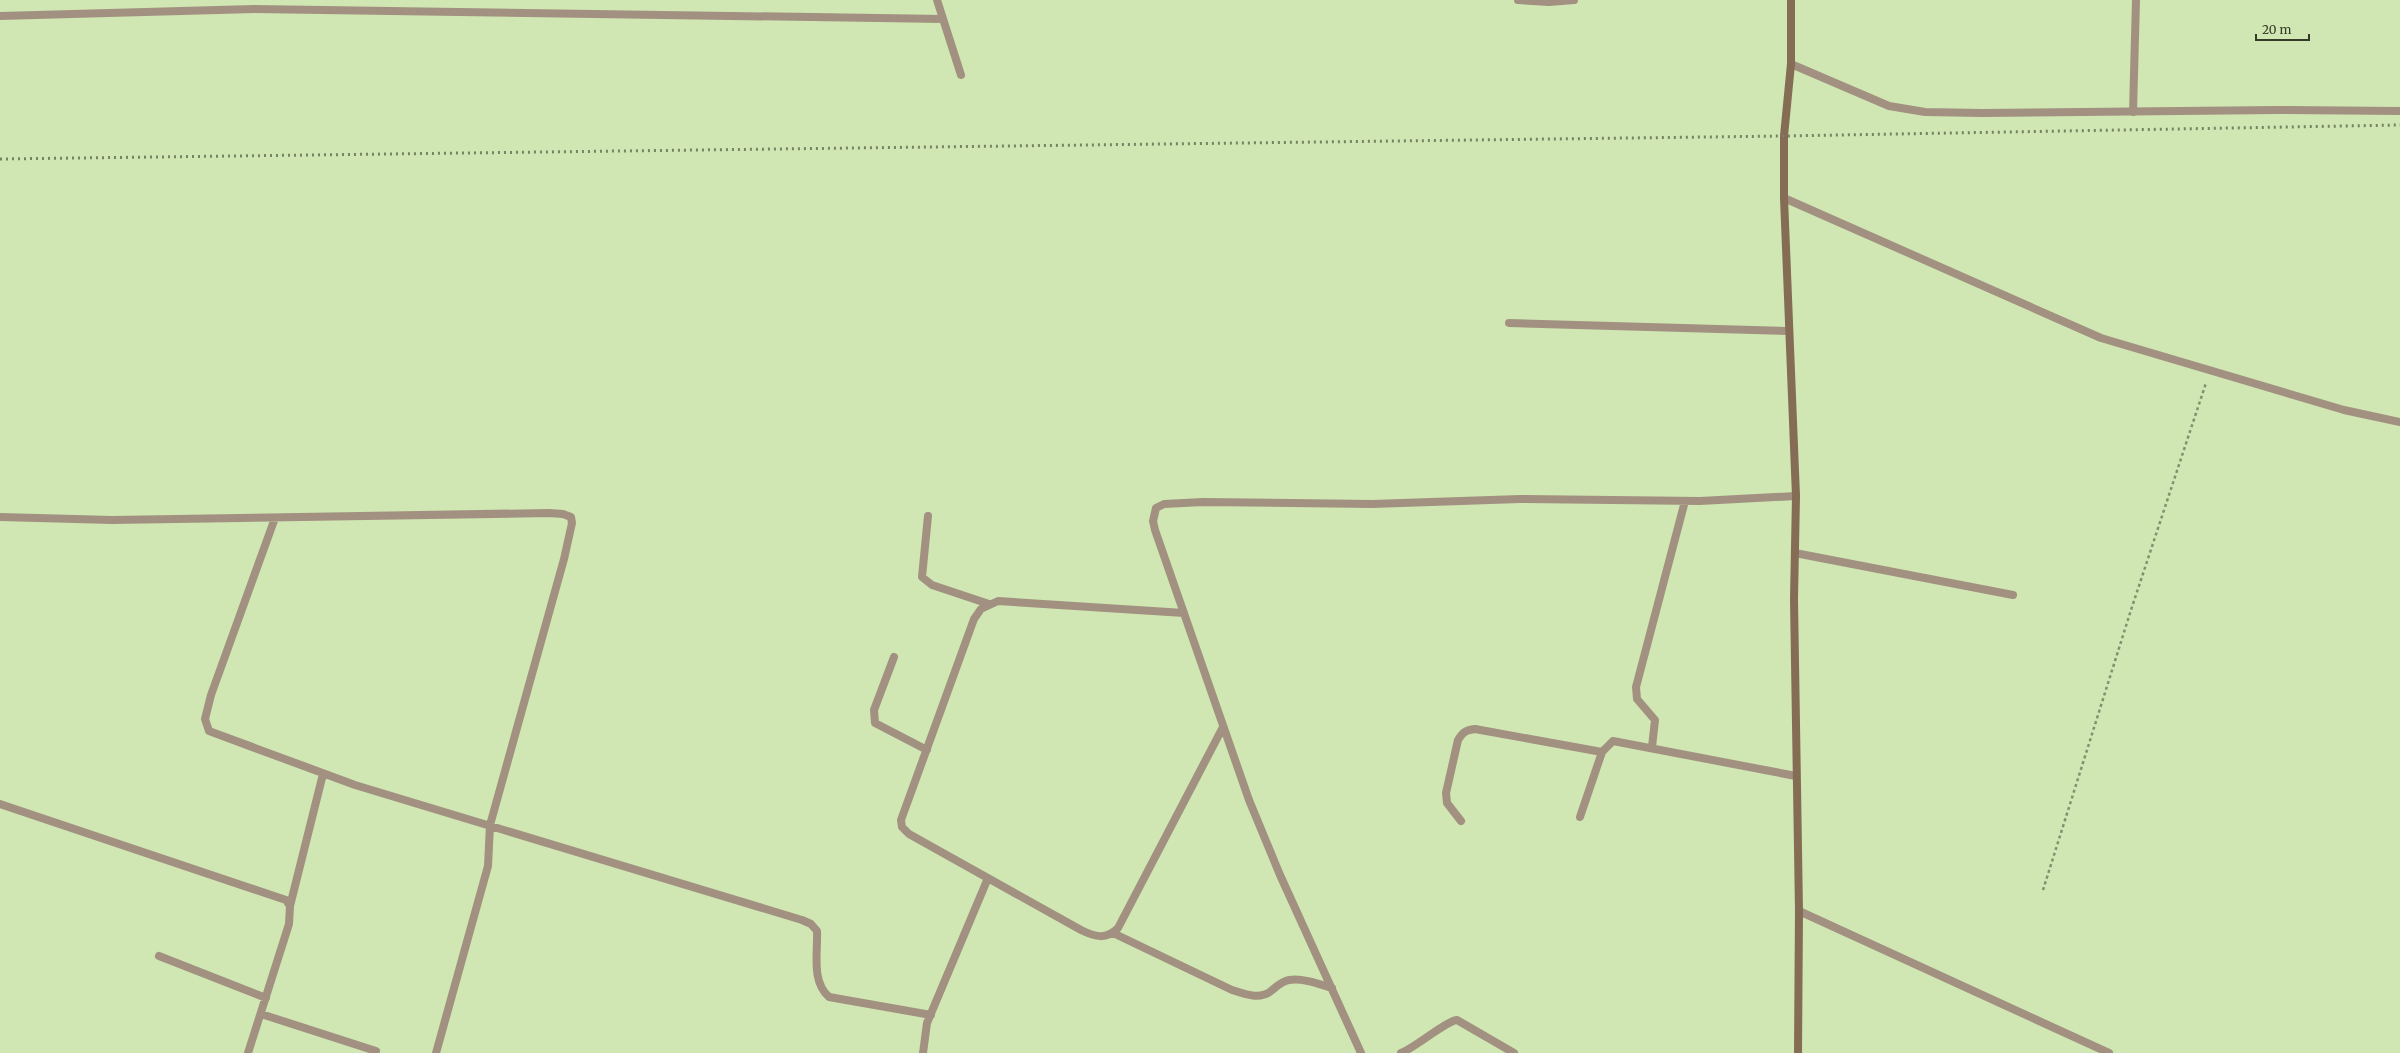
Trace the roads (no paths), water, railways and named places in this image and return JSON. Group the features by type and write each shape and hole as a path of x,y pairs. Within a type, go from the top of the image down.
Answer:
{"main road":[{"path":"1791,0 1791,64 1784,136 1784,198 1788,331 1796,496 1796,776 1799,911 1798,1053"}],"street":[{"path":"937,0 961,74"},
{"path":"1518,0 1549,2 1574,0"},
{"path":"2133,112 2136,0"},
{"path":"0,16 254,9 943,19"},
{"path":"1791,64 1889,106 1905,110 1982,113 2400,111"},
{"path":"1784,198 2101,338 2344,410 2400,422"},
{"path":"1509,323 1788,331"},
{"path":"1361,1053 1272,854 1223,728 1153,520 1156,508 1164,504 1203,502 1372,504 1520,499 1685,501 1796,496"},
{"path":"1652,747 1655,720 1637,699 1636,686 1685,501"},
{"path":"0,517 112,520 549,513 563,514 571,518 572,523 564,559 490,825 488,866 436,1053"},
{"path":"928,516 922,576 932,585 989,604"},
{"path":"276,518 210,695 205,719 209,731 323,774 811,924 817,931 818,981 822,990 829,997 931,1015"},
{"path":"1795,553 2013,595"},
{"path":"1184,613 998,601 989,604 974,619 901,820 902,827 909,834 1093,936 1105,937 1113,933 1118,928 1223,728"},
{"path":"894,657 874,710 875,723 927,750"},
{"path":"1461,821 1447,803 1446,794 1458,740 1462,733 1467,730 1475,729 1602,752"},
{"path":"1580,817 1602,752 1613,740 1796,776"},
{"path":"248,1053 289,924 290,906 323,774"},
{"path":"0,804 272,895 286,900 290,906"},
{"path":"923,1053 924,1038 931,1015 988,878"},
{"path":"1799,911 2109,1053"},
{"path":"1113,933 1232,990 1252,996 1269,993 1290,979 1298,979 1332,988"},
{"path":"159,956 266,998"},
{"path":"261,1014 376,1051"},
{"path":"1401,1053 1425,1040 1448,1022 1457,1020 1514,1053"}],"railway":[{"path":"0,159 1784,136 2400,125"}]}
